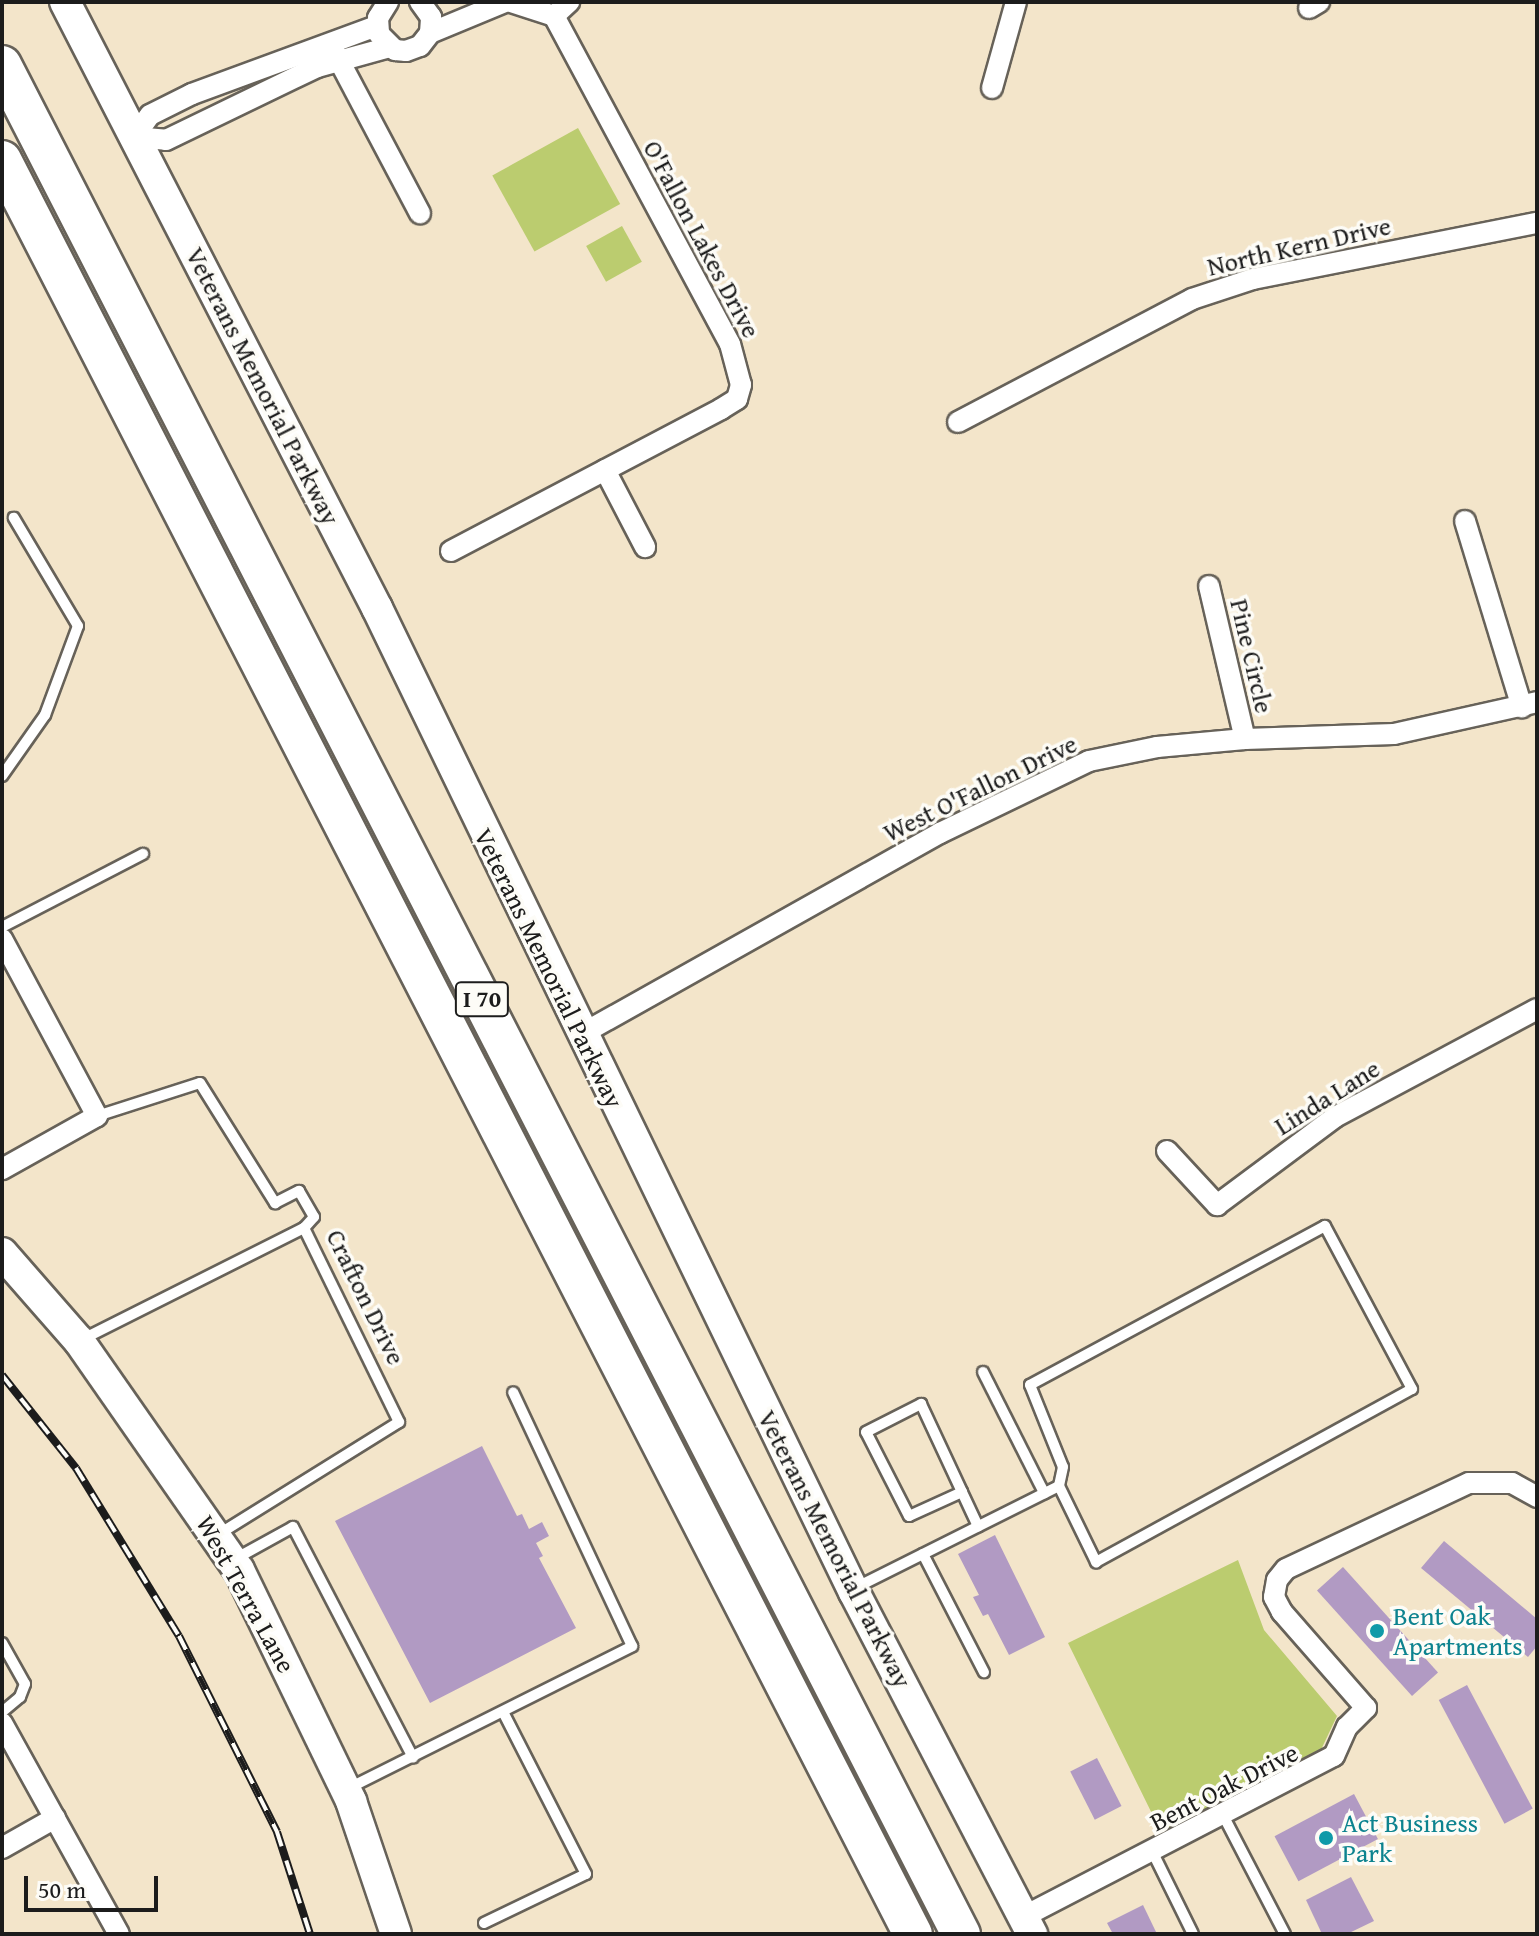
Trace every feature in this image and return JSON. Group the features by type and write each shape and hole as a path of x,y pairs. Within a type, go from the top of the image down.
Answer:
{"highway":[{"name":"I 70","path":"2,65 961,1934"},
{"name":"I 70","path":"2,160 913,1934"}],"street":[{"name":"Veterans Memorial Parkway","path":"65,2 377,608 580,1035 853,1589 1028,1926"},
{"path":"134,137 150,115 192,94 377,26 388,2"},
{"name":"O'Fallon Lakes Drive","path":"134,137 166,140 338,61 390,47 413,49 430,33 508,2 561,9 730,344 741,385 737,399 721,409 451,551"},
{"path":"992,88 1016,2"},
{"path":"430,4 430,33"},
{"path":"377,26 390,47"},
{"path":"330,41 420,213"},
{"name":"North Kern Drive","path":"958,422 1192,299 1253,279 1537,223"},
{"path":"605,470 645,547"},
{"path":"1465,521 1530,705"},
{"name":"Pine Circle","path":"1209,586 1245,739"},
{"name":"West O'Fallon Drive","path":"580,1035 940,833 1069,768 1157,747 1245,739 1394,734 1530,705"},
{"path":"2,939 97,1116 2,1169"},
{"name":"Linda Lane","path":"1167,1151 1217,1205 1335,1117 1537,1009"},
{"name":"West Terra Lane","path":"2,1253 79,1341 225,1548 345,1790 396,1934"},
{"name":"Bent Oak Drive","path":"1028,1926 1153,1853 1322,1767 1366,1708 1282,1612 1274,1597 1277,1580 1286,1569 1469,1483 1512,1483 1537,1497"},
{"path":"2,1723 119,1934"},
{"path":"2,1848 55,1818"}],"lane":[{"path":"2,776 45,715 78,626 14,518"},
{"path":"2,927 143,854"},
{"path":"97,1116 200,1083 275,1203 299,1191 314,1217 304,1228"},
{"path":"1325,1226 1412,1389 1096,1562 1059,1486 1063,1467 1030,1385 1325,1226"},
{"name":"Crafton Drive","path":"79,1341 304,1228 399,1422 225,1548"},
{"path":"983,1372 1044,1493"},
{"path":"345,1790 632,1646 513,1392"},
{"path":"962,1492 909,1516 866,1432 921,1404 978,1526"},
{"path":"853,1589 1059,1486"},
{"path":"225,1548 293,1527 413,1758"},
{"path":"923,1554 984,1672"},
{"path":"2,1643 25,1684 20,1697 2,1712"},
{"path":"484,1923 586,1874 503,1712"},
{"path":"1224,1817 1285,1934"},
{"path":"1153,1853 1193,1934"}],"green space":[{"path":"578,128 620,204 534,252 492,176"},
{"path":"622,226 642,262 606,282 586,246"},
{"path":"1238,1560 1264,1630 1337,1716 1319,1754 1163,1836 1068,1643"}],"building":[{"path":"482,1446 517,1516 522,1514 529,1529 542,1522 549,1536 536,1543 543,1556 539,1558 576,1628 430,1703 335,1521"},
{"path":"995,1535 1045,1637 1009,1655 988,1614 983,1616 973,1597 979,1595 958,1554"},
{"name":"Bent Oak Apartments","path":"1444,1541 1537,1619 1537,1646 1528,1657 1421,1568"},
{"name":"Bent Oak Apartments","path":"1343,1567 1438,1673 1412,1696 1317,1590"},
{"name":"Bent Oak Apartments","path":"1467,1685 1533,1809 1504,1824 1439,1700"},
{"path":"1097,1758 1122,1806 1095,1820 1070,1772"},
{"name":"Act Business Park","path":"1354,1794 1378,1839 1298,1881 1275,1836"},
{"name":"Act Business Park","path":"1351,1877 1374,1921 1347,1934 1322,1934 1306,1900"},
{"path":"1143,1905 1157,1934 1113,1934 1107,1923"}],"railway":[{"path":"2,1375 76,1468 179,1636 277,1832 310,1934"}],"place":[{"name":"Bent Oak Apartments","path":"1377,1631"},
{"name":"Act Business Park","path":"1326,1838"}]}
